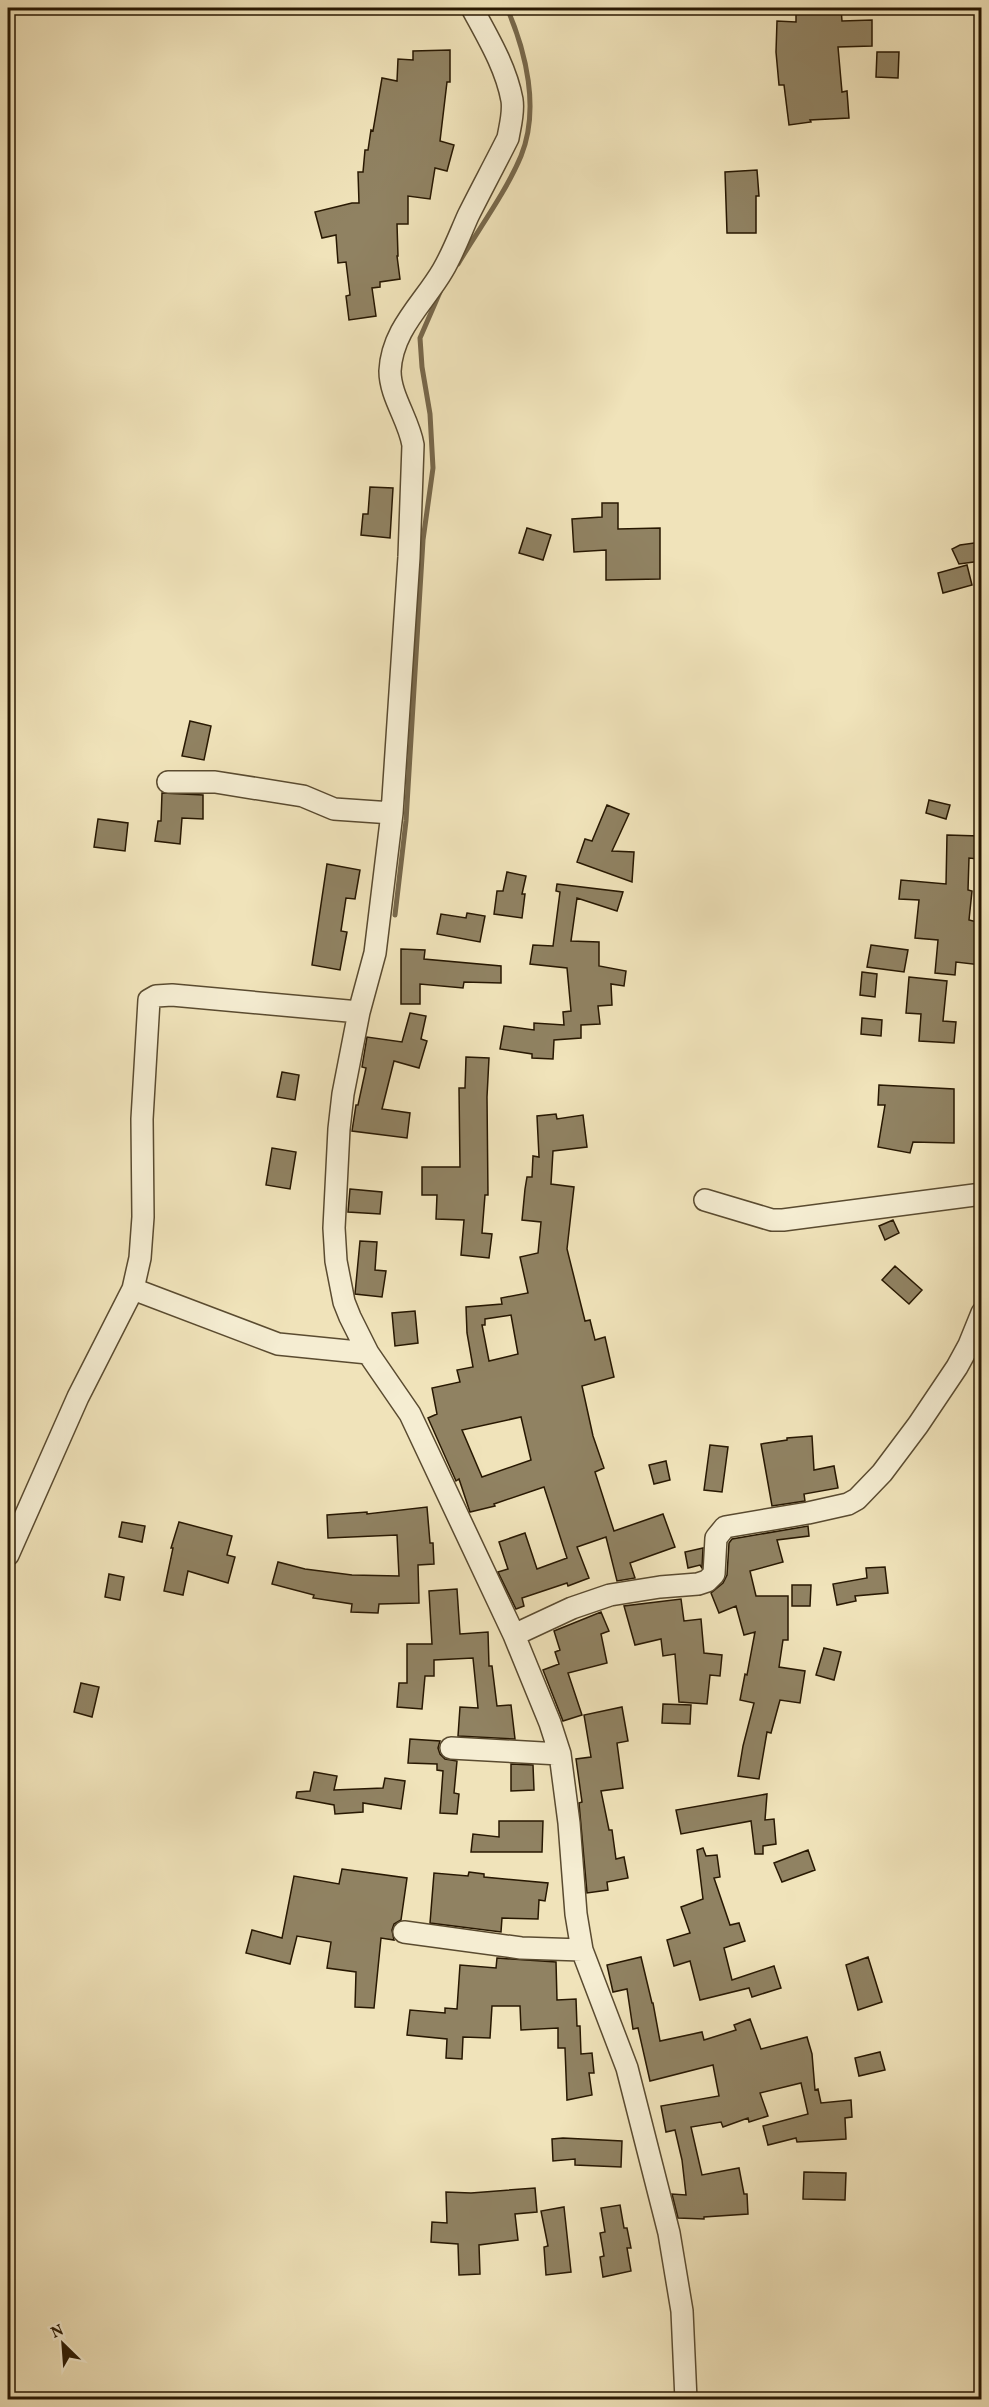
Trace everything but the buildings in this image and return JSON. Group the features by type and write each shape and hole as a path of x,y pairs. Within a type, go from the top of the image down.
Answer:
{"street":[{"path":"472,8 496,53 512,100 512,119 508,138 442,271 407,320 394,348 391,366 392,385 411,435 412,445 409,557 392,813 375,953 359,1012 343,1094 339,1129 334,1228 336,1261 344,1302 368,1353 410,1414 514,1635 540,1694 560,1754 569,1823 576,1914 582,1950 627,2068 669,2233 682,2311 686,2400"},
{"path":"168,782 215,782 303,796 334,808 392,813"},
{"path":"8,1555 78,1397 134,1289 140,1258 143,1217 142,1119 149,1000 156,996 172,995 359,1012"},
{"path":"705,1200 772,1220 783,1220 981,1194"},
{"path":"134,1289 278,1344 368,1353"},
{"path":"514,1635 572,1608 610,1595 707,1581 714,1574 716,1538 725,1527 818,1511 848,1504 857,1499 889,1463 957,1367 969,1345 981,1313"},
{"path":"452,1748 560,1754"},
{"path":"404,1932 521,1948 582,1950"}],"waterway":[{"path":"458,264 508,183 527,138 530,119 528,81 520,43 507,8"},
{"path":"395,915 406,821 423,540 433,468 430,414 422,367 420,338 440,292"}]}
